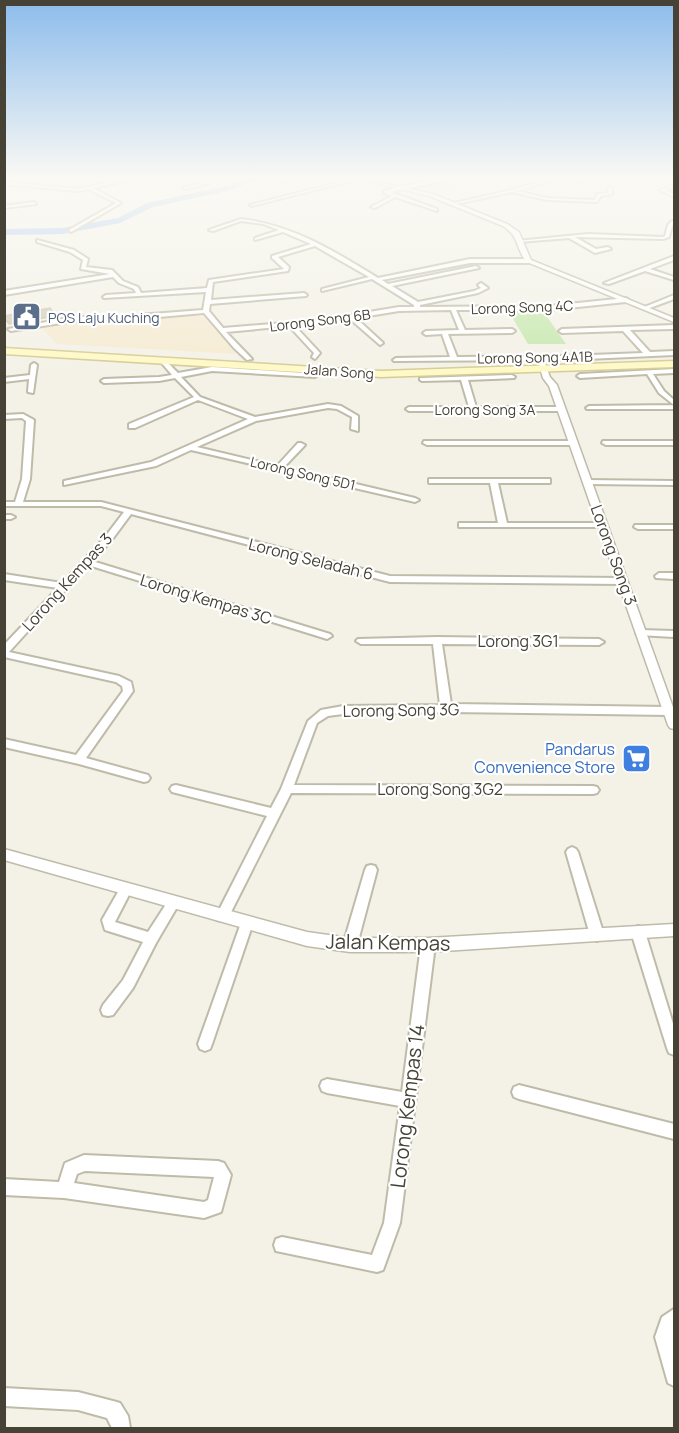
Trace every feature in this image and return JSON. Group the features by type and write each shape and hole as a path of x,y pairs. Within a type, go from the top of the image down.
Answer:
{"main road":[{"name":"Jalan Song","path":"4,345 364,365 675,364"},
{"name":"Jalan Song","path":"4,351 381,374 675,358"},
{"path":"153,353 162,357 162,360"},
{"path":"249,359 272,366"}],"street":[{"path":"52,245 72,251 86,260 83,268 105,270 121,282 135,288 139,294"},
{"path":"206,311 209,287 215,279 286,270 287,268 274,257 312,245"},
{"path":"317,245 389,285 417,306 476,292 485,288 481,285"},
{"path":"521,245 529,261"},
{"path":"585,245 595,251 608,249"},
{"path":"607,283 675,258"},
{"path":"324,290 470,261 529,261 675,320"},
{"path":"389,285 476,268"},
{"path":"645,269 675,279"},
{"path":"4,293 113,275"},
{"path":"106,297 209,287"},
{"path":"208,302 304,296"},
{"path":"645,308 675,297"},
{"name":"Lorong Song 4C","path":"417,306 453,309 549,308 626,300"},
{"name":"Lorong Song 6B","path":"223,330 291,325 417,306"},
{"path":"453,309 462,332"},
{"path":"11,329 74,319 125,318 206,311"},
{"path":"206,311 249,359"},
{"path":"351,317 380,343"},
{"path":"291,325 317,353 315,357"},
{"path":"562,331 675,327"},
{"path":"626,330 648,354"},
{"path":"426,333 512,331"},
{"path":"444,332 454,359"},
{"name":"Lorong Song 4A1B","path":"396,360 675,353"},
{"path":"162,360 198,398 254,419"},
{"path":"31,393 34,366"},
{"name":"Lorong Song 3","path":"547,366 602,525 670,704 675,725"},
{"path":"104,381 176,376 212,369 315,375"},
{"path":"580,376 675,371"},
{"path":"649,372 661,392 675,405"},
{"path":"4,380 32,377"},
{"path":"422,379 512,377"},
{"path":"464,378 473,409"},
{"path":"132,426 198,398"},
{"path":"589,408 675,405"},
{"path":"67,483 153,464 254,419 328,406 339,407 355,416 355,429"},
{"name":"Lorong Song 3A","path":"409,409 561,409"},
{"path":"4,417 23,416 30,420 26,479 18,504"},
{"path":"426,443 573,443"},
{"path":"606,443 675,444"},
{"path":"280,467 300,445"},
{"name":"Lorong Song 5D1","path":"192,448 415,500"},
{"path":"432,481 547,481"},
{"path":"495,482 503,525"},
{"path":"588,482 675,483"},
{"name":"Lorong Seladah 6","path":"4,504 101,504 128,513 390,579 623,581"},
{"name":"Lorong Kempas 3","path":"4,652 128,513"},
{"path":"462,525 602,525"},
{"path":"638,527 675,527"},
{"name":"Lorong Kempas 3C","path":"86,562 327,636"},
{"path":"659,576 675,576"},
{"path":"4,577 65,586"},
{"path":"642,633 675,634"},
{"path":"436,640 446,708"},
{"name":"Lorong 3G1","path":"361,641 599,642"},
{"path":"4,652 119,679 127,684 128,691 79,760"},
{"name":"Lorong Song 3G","path":"222,916 287,789 313,721 325,713 344,710 670,704"},
{"path":"4,743 144,778"},
{"path":"176,789 273,813"},
{"name":"Lorong Song 3G2","path":"287,789 593,790"},
{"path":"572,852 597,935"},
{"name":"Jalan Kempas","path":"4,854 307,939 350,945 428,945 675,930"},
{"path":"350,945 371,870"},
{"path":"126,889 108,920 111,926 151,939"},
{"path":"108,1010 128,984 151,939 174,902"},
{"path":"205,1044 248,922"},
{"path":"638,932 675,1048"},
{"name":"Lorong Kempas 14","path":"282,1245 377,1264 392,1223 428,945"},
{"path":"327,1086 407,1100"},
{"path":"519,1092 675,1132"},
{"path":"4,1187 64,1190 204,1210 215,1206 223,1175 218,1169 84,1163 71,1169 64,1190"},
{"path":"675,1318 668,1323 664,1337 675,1377"},
{"path":"4,1397 78,1401 113,1410 122,1423 121,1428"}],"shaded area":[{"path":"198,316 205,318 236,354 57,344 41,327 72,321"}],"green space":[{"path":"543,311 566,344 528,344 509,312"}],"building":[{"name":"POS Laju Kuching","path":"50,308 56,316 9,324 4,318 4,316"}],"place":[{"name":"POS Laju Kuching","path":"27,317"},
{"name":"Pandarus Convenience Store","path":"636,758"}]}
